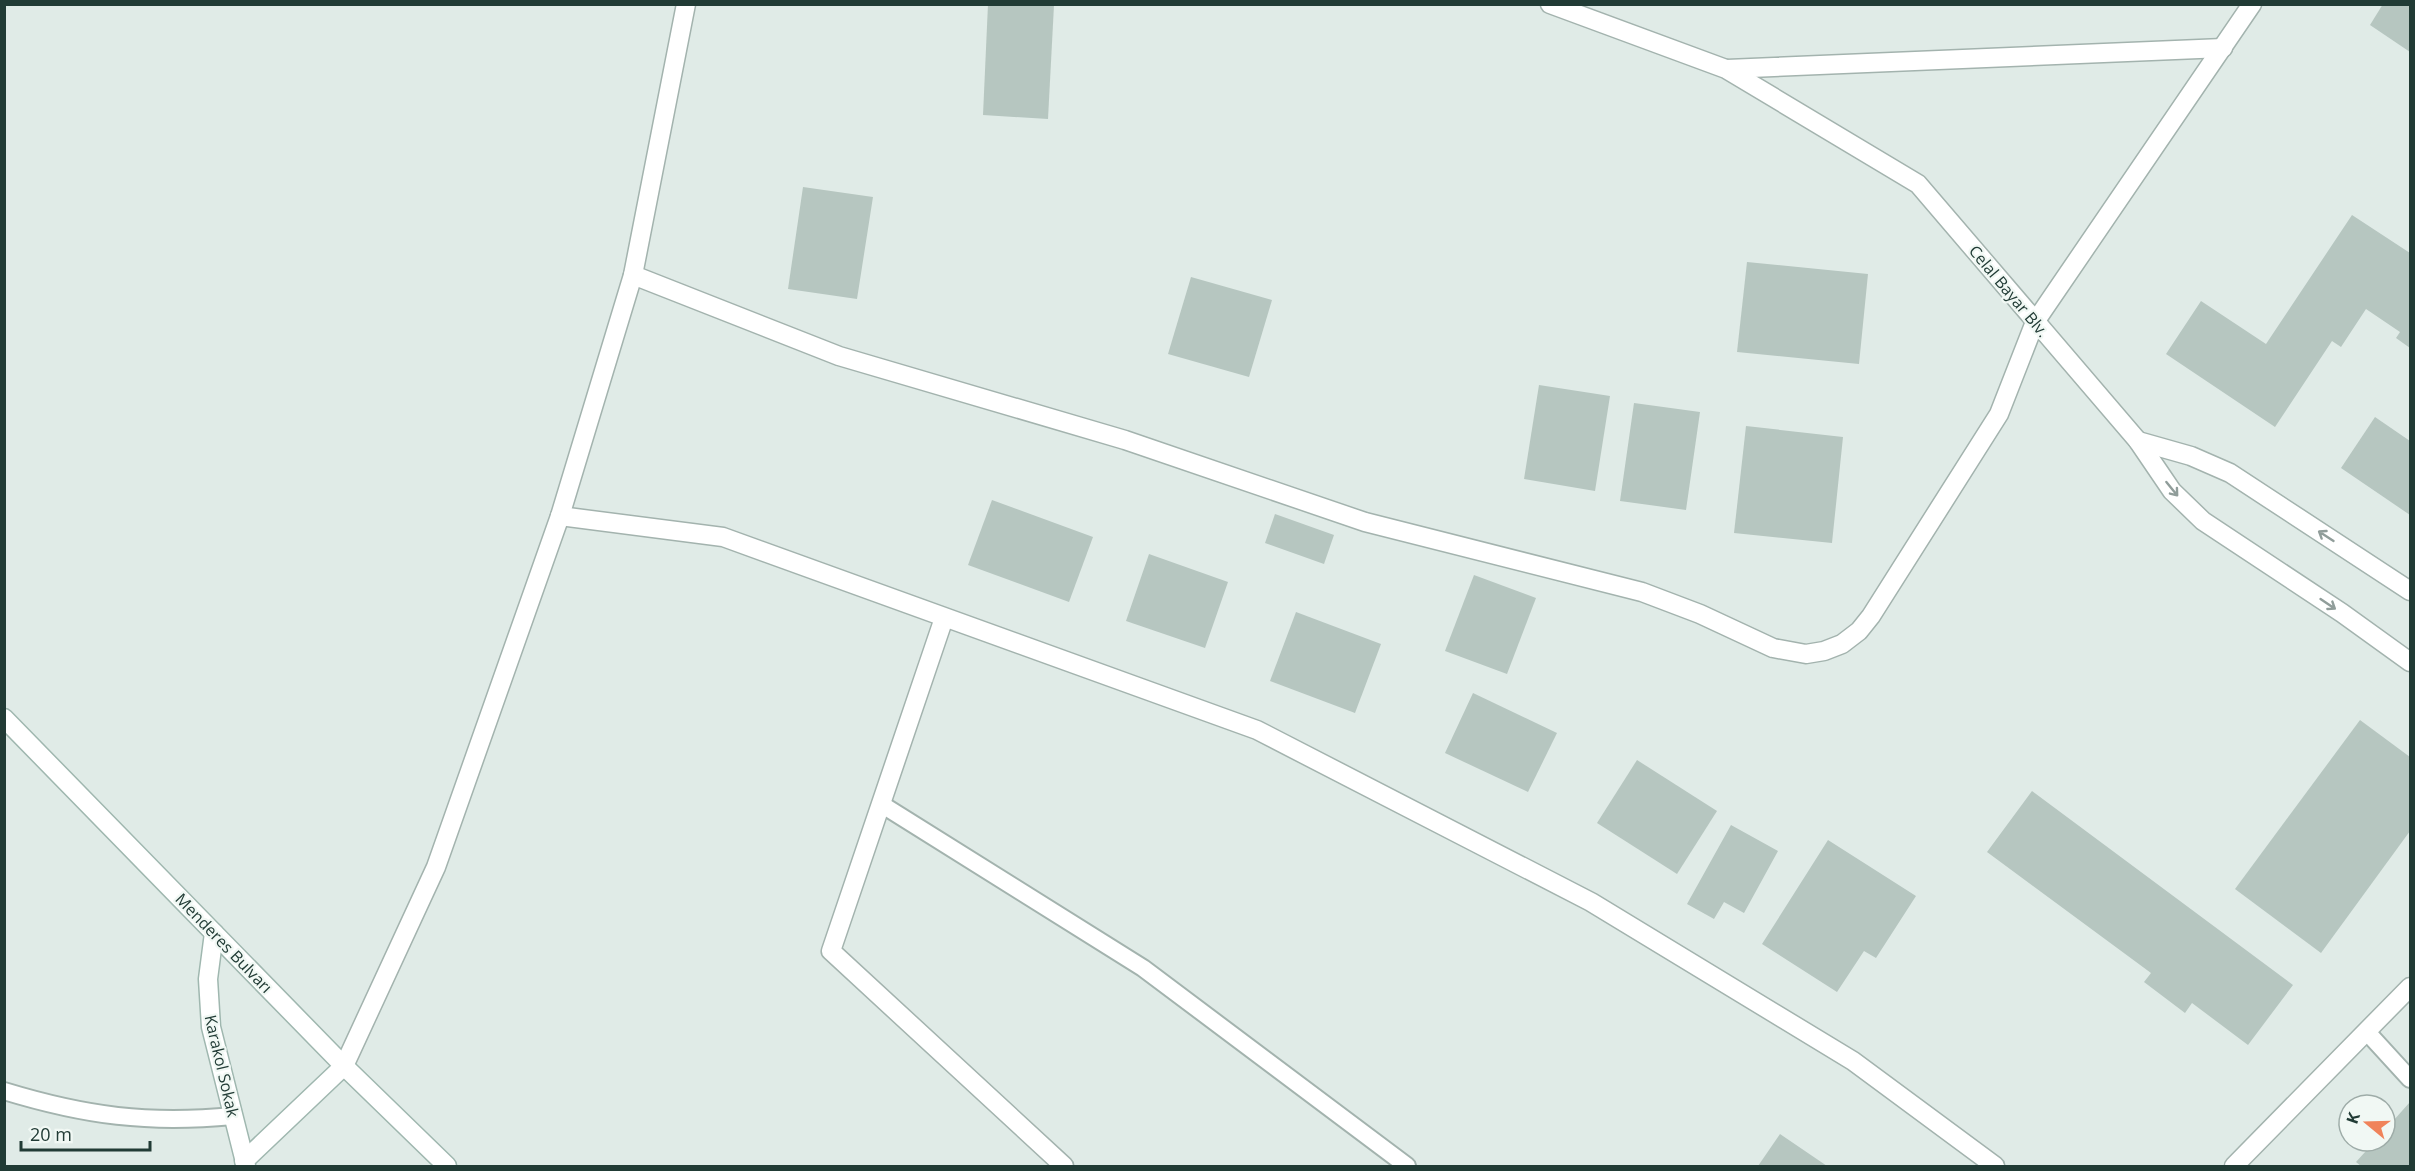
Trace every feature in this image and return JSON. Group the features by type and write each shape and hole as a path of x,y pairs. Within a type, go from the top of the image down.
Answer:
{"street":[{"path":"344,1066 436,867 560,516 633,275 686,4"},
{"name":"Celal Bayar Blv.","path":"1550,4 1726,69 1918,184 2138,441 2172,491 2203,521 2342,613 2410,662"},
{"path":"633,275 839,356 1125,440 1365,522 1642,592 1700,614 1773,648 1806,654 1824,651 1842,644 1871,616 1999,414 2035,322 2252,4"},
{"path":"1726,69 2223,48"},
{"path":"2138,441 2191,456 2230,473 2410,591"},
{"path":"560,516 723,537 1257,730 1591,902 1853,1061 1995,1167"},
{"path":"944,618 831,951 1064,1167"},
{"name":"Menderes Bulvarı","path":"4,718 344,1066 447,1167"},
{"name":"Karakol Sokak","path":"214,933 210,956 208,1003 211,1028 245,1164"},
{"path":"2234,1167 2410,987"},
{"name":"Karakol Sokak","path":"245,1164 344,1066"}],"lane":[{"path":"881,804 1143,968 1407,1167"},
{"path":"2367,1032 2410,1079"},
{"path":"4,1091 52,1106 101,1116 192,1120 233,1116"}],"building":[{"path":"988,4 1054,5 1048,119 983,115"},
{"path":"2383,4 2410,4 2410,52 2370,25"},
{"path":"803,187 873,197 857,299 788,289"},
{"path":"2352,215 2410,253 2410,348 2396,338 2400,332 2366,309 2341,347 2332,341 2275,427 2166,354 2201,301 2266,344"},
{"path":"1747,262 1868,274 1859,364 1737,352"},
{"path":"1191,277 1272,300 1249,377 1168,354"},
{"path":"1539,385 1610,396 1595,491 1524,479"},
{"path":"1634,403 1700,412 1686,510 1620,501"},
{"path":"2375,417 2410,441 2410,515 2341,468"},
{"path":"1746,426 1843,437 1832,543 1734,533"},
{"path":"992,500 1093,537 1069,602 968,565"},
{"path":"1275,514 1334,535 1324,564 1265,543"},
{"path":"1149,554 1228,582 1205,648 1126,621"},
{"path":"1474,575 1536,598 1507,674 1445,651"},
{"path":"1296,612 1381,644 1355,713 1270,681"},
{"path":"1473,693 1557,733 1528,792 1445,753"},
{"path":"2360,720 2410,757 2410,831 2321,953 2235,889"},
{"path":"1637,760 1717,811 1677,874 1597,823"},
{"path":"2032,791 2293,985 2248,1045 2192,1003 2185,1013 2144,982 2151,973 1987,852"},
{"path":"1731,825 1778,851 1744,913 1724,902 1714,919 1687,904"},
{"path":"1828,840 1916,896 1876,958 1864,951 1837,992 1762,944"},
{"path":"2410,1102 2410,1166 2361,1166 2356,1162 2364,1153 2397,1153 2397,1117"},
{"path":"1780,1134 1827,1166 1758,1166"}]}
